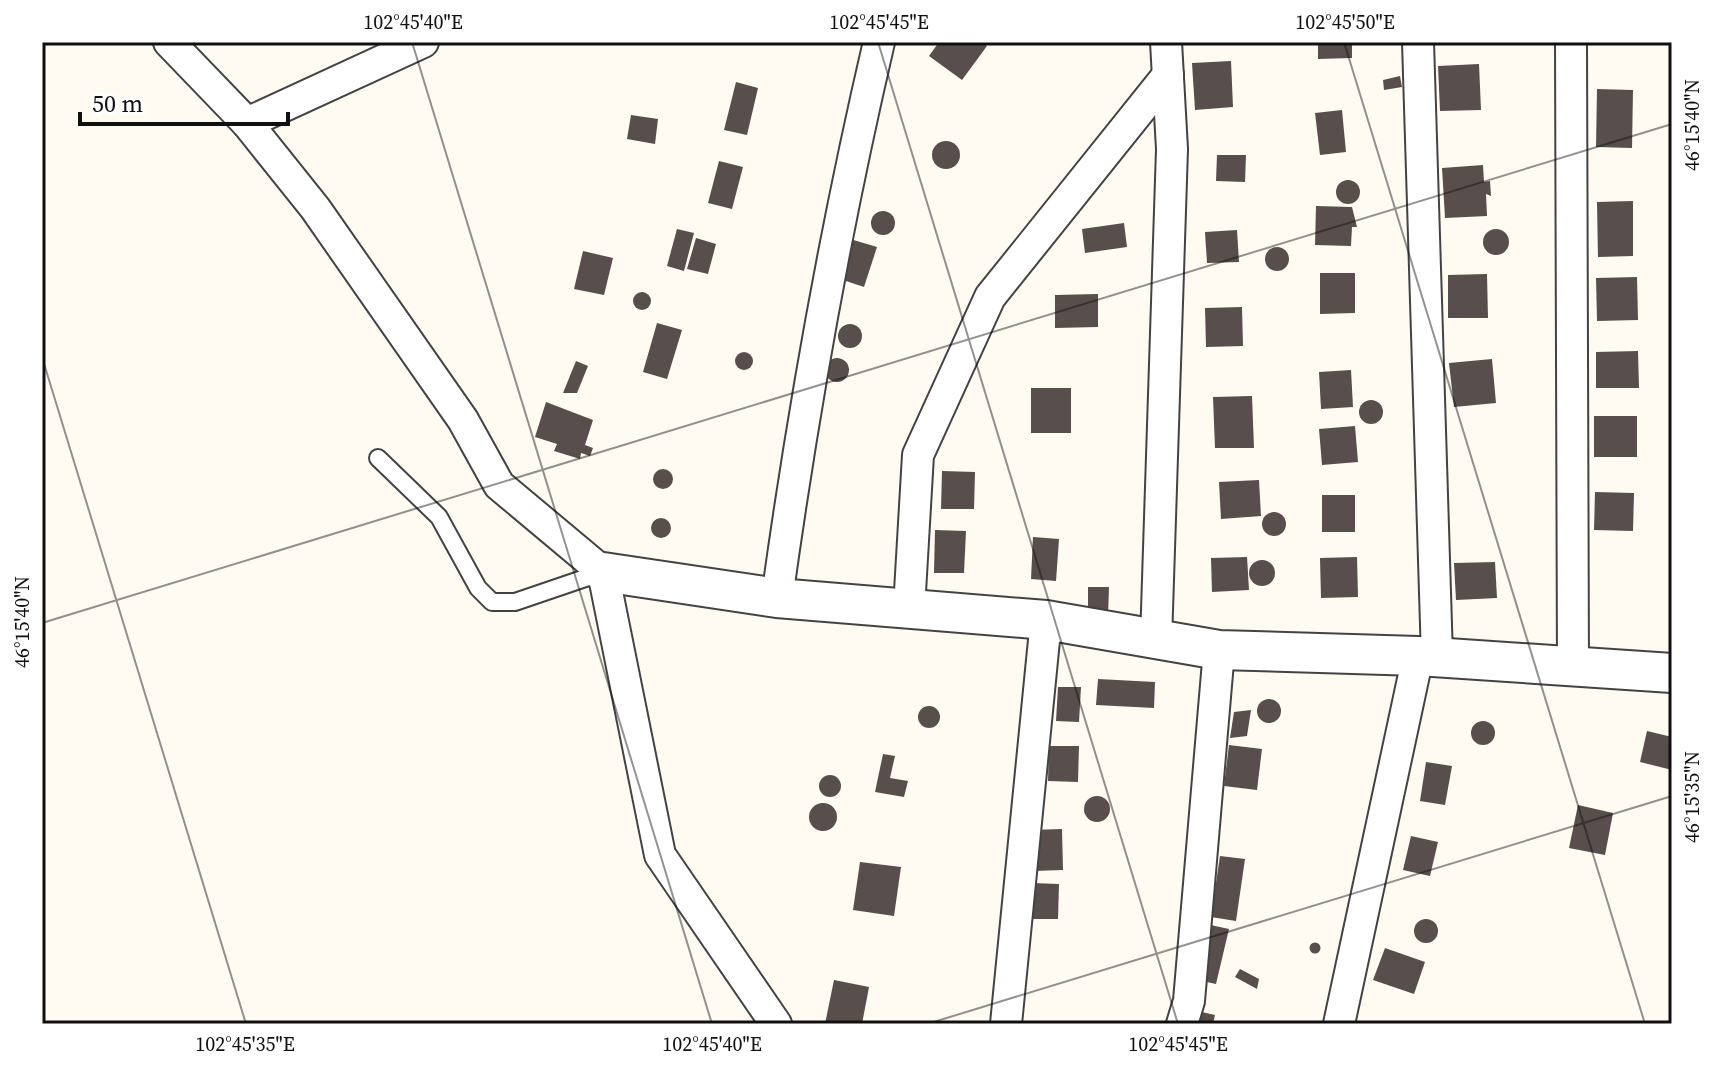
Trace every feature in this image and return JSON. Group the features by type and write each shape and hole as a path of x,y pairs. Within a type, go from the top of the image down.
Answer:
{"street":[{"path":"169,42 247,123 315,208 463,420 499,485 603,572 777,598 1046,620 1219,650 1428,657 1573,669 1672,673"},
{"path":"247,123 423,42"},
{"path":"777,598 796,461 840,207 879,42"},
{"path":"1156,641 1172,149 1166,42"},
{"path":"1339,1024 1428,657 1418,42"},
{"path":"1571,42 1573,669"},
{"path":"909,609 918,455 990,297 1168,75"},
{"path":"603,572 660,855 776,1024"},
{"path":"1006,1024 1046,620"},
{"path":"1182,1024 1189,1001 1219,650"}],"lane":[{"path":"378,458 439,517 478,588 492,602 515,602 603,572"}],"building":[{"path":"939,42 982,42 987,46 962,80 929,56"},
{"path":"1318,42 1352,42 1352,58 1318,59"},
{"path":"1231,61 1233,107 1195,110 1192,63"},
{"path":"1479,64 1481,110 1440,111 1438,66"},
{"path":"1400,76 1402,87 1384,90 1383,80"},
{"path":"736,82 758,88 747,135 724,130"},
{"path":"1597,89 1633,90 1632,148 1596,147"},
{"path":"1342,110 1346,152 1320,155 1315,113"},
{"path":"631,115 658,119 655,144 627,139"},
{"path":"946,141 956,145 960,155 956,165 946,169 936,165 932,155 936,145"},
{"path":"1217,155 1246,155 1245,182 1216,181"},
{"path":"719,161 743,167 732,209 708,203"},
{"path":"1483,165 1484,182 1490,181 1491,196 1486,194 1487,216 1445,218 1442,168"},
{"path":"1343,180 1353,180 1360,187 1360,197 1353,204 1343,204 1336,197 1336,187"},
{"path":"1633,201 1633,256 1598,257 1597,202"},
{"path":"1316,206 1352,207 1357,227 1352,227 1351,246 1315,245"},
{"path":"883,211 891,215 895,223 891,231 883,235 875,231 871,223 875,215"},
{"path":"1124,223 1127,247 1085,253 1082,229"},
{"path":"677,229 694,233 684,271 667,266"},
{"path":"1496,229 1505,233 1509,242 1505,251 1496,255 1487,251 1483,242 1487,233"},
{"path":"1237,230 1239,262 1207,263 1205,232"},
{"path":"696,238 716,244 708,274 687,269"},
{"path":"850,239 877,247 864,287 837,278"},
{"path":"1272,247 1282,247 1289,254 1289,264 1282,271 1272,271 1265,264 1265,254"},
{"path":"583,251 613,258 604,295 574,289"},
{"path":"1320,273 1355,273 1355,313 1320,314"},
{"path":"1487,274 1488,318 1448,318 1448,275"},
{"path":"1637,277 1638,320 1597,321 1596,278"},
{"path":"638,292 646,292 651,301 649,308 638,310 633,305 633,297"},
{"path":"1098,294 1098,327 1055,328 1055,295"},
{"path":"1242,307 1243,346 1206,347 1205,308"},
{"path":"657,323 682,330 667,379 643,372"},
{"path":"850,324 861,331 862,336 855,347 850,348 839,341 838,336 845,325"},
{"path":"1638,351 1639,388 1596,388 1596,352"},
{"path":"740,352 748,352 753,361 751,368 740,370 735,365 735,357"},
{"path":"837,358 845,362 849,370 845,378 837,382 829,378 825,370 829,362"},
{"path":"1492,359 1496,403 1454,407 1449,363"},
{"path":"576,361 588,366 577,393 563,393"},
{"path":"1351,370 1353,407 1321,409 1319,372"},
{"path":"1031,388 1071,388 1071,433 1031,433"},
{"path":"1252,396 1254,448 1215,448 1213,397"},
{"path":"1366,400 1376,400 1383,407 1383,417 1376,424 1366,424 1359,417 1359,407"},
{"path":"546,402 593,420 585,445 593,448 590,456 581,453 580,459 554,451 557,444 535,437"},
{"path":"1594,416 1637,416 1637,457 1594,457"},
{"path":"1355,426 1358,462 1322,465 1319,429"},
{"path":"663,469 670,472 673,479 670,486 663,489 656,486 653,479 656,472"},
{"path":"942,471 975,472 974,509 941,509"},
{"path":"1259,480 1261,516 1221,519 1219,482"},
{"path":"1595,492 1634,493 1633,531 1594,530"},
{"path":"1322,495 1355,495 1355,532 1322,532"},
{"path":"1269,512 1279,512 1286,519 1286,529 1279,536 1269,536 1262,529 1262,519"},
{"path":"661,518 668,521 671,528 668,535 661,538 654,535 651,528 654,521"},
{"path":"935,530 966,531 964,573 934,573"},
{"path":"1033,537 1059,539 1056,581 1031,579"},
{"path":"1247,557 1249,590 1212,592 1211,558"},
{"path":"1357,557 1358,597 1321,598 1320,558"},
{"path":"1262,560 1271,564 1275,573 1271,582 1262,586 1253,582 1249,573 1253,564"},
{"path":"1495,562 1497,598 1456,600 1454,563"},
{"path":"1088,587 1109,587 1108,616 1088,616"},
{"path":"1098,679 1155,682 1154,708 1096,705"},
{"path":"1058,687 1081,687 1079,722 1056,721"},
{"path":"1264,699 1274,699 1281,706 1281,716 1274,723 1264,723 1257,716 1257,706"},
{"path":"925,706 933,706 940,717 933,728 925,728 918,721 918,713"},
{"path":"1251,710 1247,736 1230,738 1234,712"},
{"path":"1478,721 1488,721 1495,728 1495,738 1488,745 1478,745 1471,738 1471,728"},
{"path":"1647,731 1672,737 1672,770 1640,762"},
{"path":"1229,745 1262,749 1257,790 1224,786"},
{"path":"1049,746 1079,746 1078,782 1048,781"},
{"path":"883,754 895,756 890,778 908,781 904,797 875,792"},
{"path":"1426,762 1452,766 1445,805 1420,801"},
{"path":"826,775 834,775 841,786 834,797 826,797 819,790 819,782"},
{"path":"1097,796 1106,800 1110,809 1106,818 1097,822 1088,818 1084,809 1088,800"},
{"path":"823,803 833,807 837,817 833,827 823,831 813,827 809,817 813,807"},
{"path":"1578,805 1613,813 1605,855 1569,848"},
{"path":"1062,829 1063,870 1032,871 1031,830"},
{"path":"1411,836 1438,842 1430,876 1403,870"},
{"path":"1220,856 1245,859 1236,921 1211,917"},
{"path":"860,862 901,867 894,916 853,910"},
{"path":"1032,883 1059,884 1058,919 1031,919"},
{"path":"1421,919 1431,919 1438,926 1438,936 1431,943 1421,943 1414,936 1414,926"},
{"path":"1206,924 1229,929 1216,984 1193,979"},
{"path":"1315,943 1320,948 1315,953 1310,948"},
{"path":"1385,948 1425,962 1414,994 1373,980"},
{"path":"1240,969 1259,979 1257,989 1235,977"},
{"path":"834,980 869,987 862,1024 825,1024"},
{"path":"1188,1009 1215,1015 1213,1024 1184,1024"}]}
